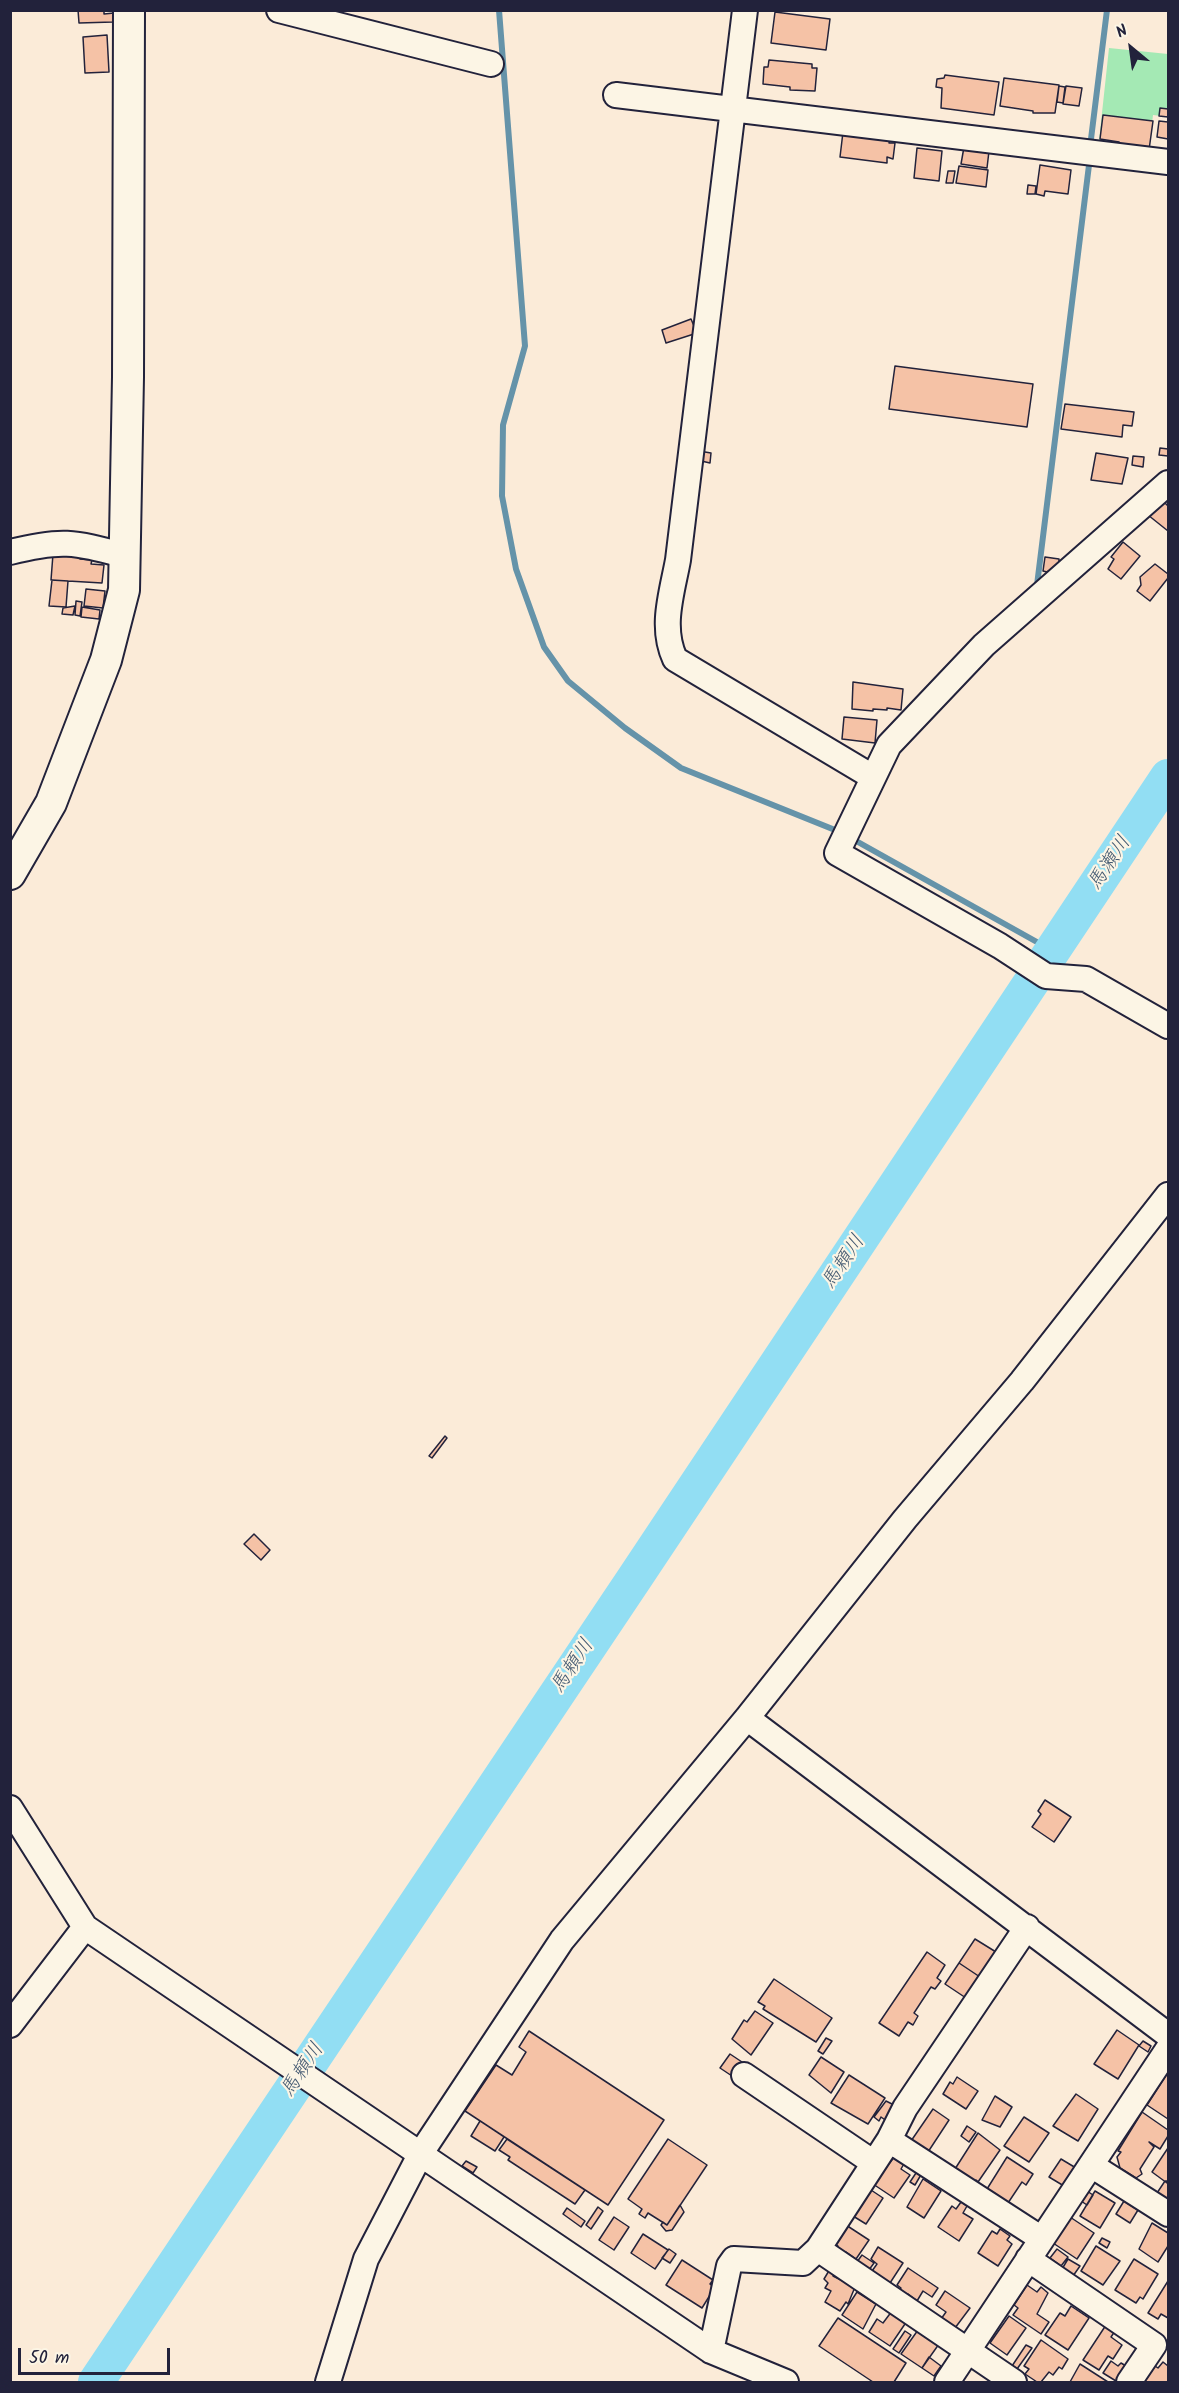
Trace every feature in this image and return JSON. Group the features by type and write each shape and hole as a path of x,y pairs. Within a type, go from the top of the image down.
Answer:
{"street":[{"path":"10,874 51,803 106,660 124,590 129,365 129,10"},
{"path":"279,10 491,64"},
{"path":"745,10 678,560 666,626 668,644 675,659 872,776"},
{"path":"616,95 732,107 1168,162"},
{"path":"1168,483 984,645 889,745 872,776 837,853 1018,957 1046,976 1086,979 1168,1026"},
{"path":"10,552 49,542 65,542 123,555"},
{"path":"328,2382 366,2259 421,2153 562,1940 747,1718 905,1519 1022,1381 1168,1195"},
{"path":"747,1718 1168,2035"},
{"path":"10,1808 85,1927 711,2351 786,2382"},
{"path":"10,2025 85,1927"},
{"path":"711,2351 729,2266 734,2259 803,2262 818,2249 889,2140 905,2108 1027,1927"},
{"path":"947,2382 1168,2049"},
{"path":"744,2075 874,2163"},
{"path":"889,2140 1042,2239"},
{"path":"1091,2165 1168,2214"},
{"path":"818,2249 1014,2382"},
{"path":"1028,2259 1154,2345 1129,2382"}],"green space":[{"path":"1109,48 1168,54 1168,117 1153,115 1148,155 1098,150"}],"building":[{"path":"78,10 104,10 104,14 114,13 113,22 79,23"},
{"path":"775,12 830,19 826,50 771,43"},
{"path":"107,35 109,72 85,73 83,37"},
{"path":"769,60 812,64 812,68 817,68 815,91 790,90 790,87 763,84 764,67 768,67"},
{"path":"945,75 999,82 994,115 941,108 942,88 936,87 937,79 944,78"},
{"path":"1004,78 1059,85 1055,113 1033,113 1033,111 1000,106"},
{"path":"1059,86 1065,87 1063,103 1057,102"},
{"path":"1066,86 1082,88 1079,106 1063,104"},
{"path":"1160,108 1168,109 1168,117 1159,116"},
{"path":"1103,115 1153,121 1149,150 1118,146 1119,142 1100,139"},
{"path":"1159,121 1168,122 1168,139 1157,137"},
{"path":"843,132 890,139 889,143 895,143 893,159 887,157 887,163 840,157"},
{"path":"964,147 989,151 987,168 961,164"},
{"path":"917,148 942,151 939,181 914,178"},
{"path":"1040,165 1071,170 1068,194 1045,191 1044,196 1036,194"},
{"path":"959,166 988,170 986,187 956,183"},
{"path":"948,171 955,171 953,183 946,183"},
{"path":"1028,185 1036,186 1035,194 1027,194"},
{"path":"691,319 697,333 666,343 662,330"},
{"path":"895,366 1033,384 1027,427 889,409"},
{"path":"1065,404 1134,412 1132,426 1123,425 1122,437 1061,429"},
{"path":"1160,448 1168,449 1168,456 1159,455"},
{"path":"699,451 711,453 710,463 697,460"},
{"path":"1096,453 1128,458 1122,484 1091,480"},
{"path":"1133,456 1144,457 1143,467 1132,465"},
{"path":"1164,502 1168,506 1168,531 1148,515"},
{"path":"1123,542 1140,556 1121,579 1108,569 1114,559 1111,557"},
{"path":"53,554 80,556 80,559 92,560 91,564 104,565 102,583 51,580"},
{"path":"1045,557 1059,559 1059,563 1047,572 1043,571"},
{"path":"1155,564 1168,574 1168,578 1150,601 1137,591 1141,585 1140,577"},
{"path":"52,580 68,581 66,607 49,606"},
{"path":"86,589 105,591 103,608 84,606"},
{"path":"76,601 82,602 80,616 75,615"},
{"path":"75,606 73,615 62,614 63,608"},
{"path":"82,607 100,610 99,619 81,617"},
{"path":"853,682 903,689 901,710 852,709"},
{"path":"844,717 877,720 875,743 842,739"},
{"path":"445,1436 447,1438 432,1458 429,1456"},
{"path":"254,1534 270,1550 261,1560 244,1544"},
{"path":"1045,1800 1071,1817 1054,1842 1032,1827 1041,1814 1038,1811"},
{"path":"975,1939 996,1952 980,1977 959,1963"},
{"path":"927,1952 945,1965 937,1978 941,1981 935,1989 931,1987 914,2013 918,2016 913,2025 908,2022 899,2036 879,2023"},
{"path":"959,1963 980,1977 966,1998 945,1984"},
{"path":"774,1979 832,2018 816,2042 763,2009 765,2006 758,2002"},
{"path":"755,2011 773,2023 751,2055 732,2039 744,2020 747,2022"},
{"path":"1117,2030 1139,2045 1118,2079 1094,2064"},
{"path":"529,2031 664,2120 608,2205 465,2111 496,2065 512,2075 526,2052 519,2047"},
{"path":"826,2038 832,2041 823,2054 818,2051"},
{"path":"1143,2041 1151,2046 1148,2052 1139,2046"},
{"path":"730,2054 745,2064 735,2078 720,2068"},
{"path":"821,2057 844,2072 831,2093 809,2075"},
{"path":"1168,2072 1168,2119 1147,2105"},
{"path":"849,2075 885,2098 868,2124 831,2103"},
{"path":"957,2077 978,2091 966,2109 943,2094 950,2082 953,2084"},
{"path":"1076,2094 1098,2109 1078,2141 1053,2126"},
{"path":"995,2096 1012,2107 1000,2127 982,2120"},
{"path":"886,2101 898,2107 888,2122 881,2117 879,2121 874,2117"},
{"path":"933,2109 949,2120 928,2152 911,2141"},
{"path":"1142,2112 1168,2130 1168,2136 1160,2149 1149,2142 1154,2147 1140,2169 1142,2174 1136,2178 1120,2168 1117,2157 1121,2152 1118,2151"},
{"path":"1024,2117 1049,2133 1029,2162 1004,2146"},
{"path":"480,2121 504,2137 495,2151 471,2136"},
{"path":"967,2126 976,2132 969,2142 961,2136"},
{"path":"978,2133 1000,2150 975,2183 955,2169"},
{"path":"507,2139 585,2190 575,2204 508,2160 510,2157 499,2150"},
{"path":"668,2139 707,2165 667,2225 648,2213 645,2218 639,2214 642,2209 628,2199"},
{"path":"1168,2148 1168,2180 1167,2183 1152,2172"},
{"path":"895,2156 905,2162 901,2169 910,2175 894,2198 873,2184"},
{"path":"1007,2157 1033,2174 1026,2185 1022,2182 1008,2203 987,2189"},
{"path":"1061,2159 1076,2168 1064,2186 1049,2177"},
{"path":"466,2161 477,2167 473,2173 462,2166"},
{"path":"918,2170 922,2173 915,2185 910,2182"},
{"path":"923,2179 941,2191 924,2218 907,2207"},
{"path":"1165,2181 1168,2181 1168,2200 1157,2193"},
{"path":"871,2190 883,2198 866,2224 853,2216"},
{"path":"1087,2191 1093,2195 1087,2205 1081,2201"},
{"path":"1095,2191 1115,2203 1100,2228 1080,2216"},
{"path":"1124,2201 1138,2210 1130,2223 1116,2214"},
{"path":"961,2202 967,2206 963,2213 973,2219 959,2241 938,2227 952,2206 956,2209"},
{"path":"680,2205 684,2212 672,2230 666,2231 661,2225 663,2222 667,2225"},
{"path":"598,2207 603,2211 591,2229 586,2225"},
{"path":"567,2208 585,2221 581,2227 563,2214"},
{"path":"614,2217 629,2227 614,2250 599,2240"},
{"path":"1070,2217 1094,2233 1077,2259 1053,2243"},
{"path":"1152,2223 1168,2233 1168,2246 1158,2262 1139,2249"},
{"path":"846,2225 869,2240 856,2259 846,2252 842,2257 835,2252 838,2246 834,2243"},
{"path":"1000,2229 1010,2236 1007,2240 1012,2244 998,2266 978,2253 992,2231 997,2234"},
{"path":"643,2234 668,2250 655,2269 631,2253"},
{"path":"1102,2238 1110,2242 1107,2248 1099,2243"},
{"path":"1096,2246 1120,2261 1103,2285 1081,2271"},
{"path":"878,2247 903,2263 890,2283 872,2271 877,2264 871,2259"},
{"path":"669,2249 676,2254 670,2263 662,2258"},
{"path":"1057,2249 1068,2257 1061,2266 1050,2258"},
{"path":"862,2255 874,2263 866,2274 854,2266"},
{"path":"1068,2259 1080,2266 1073,2276 1062,2269"},
{"path":"1134,2259 1158,2274 1143,2299 1140,2297 1136,2303 1115,2290"},
{"path":"682,2260 713,2280 710,2284 715,2287 702,2308 666,2285"},
{"path":"908,2268 938,2288 932,2297 923,2291 917,2301 908,2294 905,2298 898,2294 901,2288 897,2285"},
{"path":"830,2269 836,2272 833,2276 855,2287 848,2304 846,2302 840,2311 825,2302 831,2291 825,2288 828,2283 824,2279"},
{"path":"1168,2281 1168,2318 1161,2314 1158,2319 1148,2313"},
{"path":"1027,2285 1037,2292 1041,2287 1048,2293 1037,2314 1049,2322 1041,2334 1013,2315 1018,2308 1014,2305"},
{"path":"945,2291 970,2308 955,2328 941,2319 946,2312 936,2305"},
{"path":"857,2292 876,2304 863,2329 842,2315"},
{"path":"1071,2306 1089,2318 1068,2350 1045,2335 1060,2313 1065,2316"},
{"path":"892,2311 907,2321 890,2346 869,2332 877,2319 883,2323"},
{"path":"1009,2316 1026,2328 1007,2355 990,2343"},
{"path":"838,2318 906,2363 894,2382 873,2382 819,2346"},
{"path":"1106,2325 1115,2331 1111,2337 1122,2345 1113,2359 1108,2356 1099,2370 1083,2360"},
{"path":"918,2330 939,2344 922,2368 901,2354"},
{"path":"905,2331 911,2335 899,2353 893,2349"},
{"path":"1041,2340 1068,2359 1062,2369 1059,2367 1053,2375 1049,2372 1041,2382 1037,2382 1025,2374 1029,2369 1024,2366"},
{"path":"1026,2345 1032,2348 1017,2369 1012,2366"},
{"path":"929,2357 941,2366 934,2376 922,2368"},
{"path":"1111,2361 1118,2366 1121,2363 1126,2366 1116,2381 1103,2373"},
{"path":"1163,2362 1168,2366 1168,2382 1144,2382 1155,2366 1158,2368"},
{"path":"1080,2364 1108,2382 1070,2382"}],"waterway":[{"path":"499,10 525,346 503,425 502,496 516,569 544,647 568,681 625,728 681,768 840,832"},
{"path":"1090,147 1107,10"},
{"path":"1037,585 1090,157"},
{"name":"馬頼川","path":"96,2382 1168,777"},
{"path":"849,837 1053,951"}],"water label":[{"name":"馬瀬川","path":"1111,864"}]}
